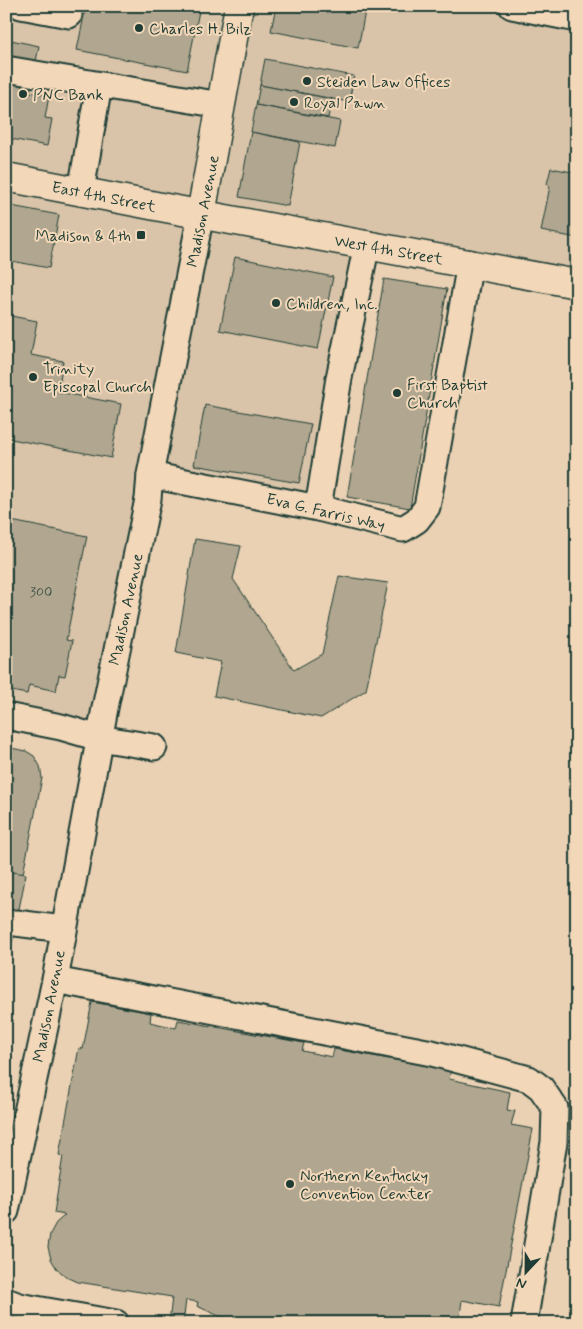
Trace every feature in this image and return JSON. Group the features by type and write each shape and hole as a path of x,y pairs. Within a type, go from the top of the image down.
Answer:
{"main road":[{"name":"Madison Avenue","path":"202,214 239,6"},
{"name":"East 4th Street","path":"6,177 202,214"},
{"name":"West 4th Street","path":"202,214 577,284"}],"street":[{"path":"20,6 69,15"},
{"path":"512,6 577,19"},
{"path":"6,55 61,65 70,79"},
{"path":"6,69 221,105"},
{"path":"6,79 56,89 70,79"},
{"path":"81,191 99,85"},
{"name":"Madison Avenue","path":"6,1210 55,980 99,738 148,499 150,475 202,214"},
{"path":"318,508 339,378 367,244"},
{"name":"Eva G. Farris Way","path":"150,475 318,508 403,529 417,520 427,507 470,263"},
{"path":"6,716 60,727 99,738 154,747"},
{"path":"16,924 64,929"},
{"path":"55,980 432,1053 529,1079 541,1088 555,1108 554,1142 524,1323"},
{"path":"6,1300 19,1306 59,1318 116,1323"}],"shaded area":[{"path":"6,6 512,6 577,19 577,284 367,244 318,508 150,475 99,738 6,716"}],"building":[{"name":"Charles H. Bilz","path":"86,6 200,6 187,71 77,50"},
{"path":"276,6 366,6 358,48 271,31"},
{"name":"PNC Bank","path":"6,39 39,46 30,92 49,96 45,118 52,119 47,146 6,138"},
{"name":"Steiden Law Offices","path":"265,59 354,76 349,102 260,85"},
{"name":"Royal Pawn","path":"260,85 332,99 328,118 256,105"},
{"path":"256,105 340,121 335,148 251,132"},
{"path":"251,132 300,142 288,206 239,197"},
{"path":"551,168 577,173 577,238 541,231 550,186 547,184"},
{"path":"6,205 59,215 49,268 6,260"},
{"name":"Children, Inc.","path":"235,257 333,277 318,349 220,330"},
{"name":"First Baptist Church","path":"384,279 447,289 410,508 347,497"},
{"name":"Trinity Episcopal Church","path":"6,315 37,321 31,355 63,361 58,392 121,404 111,458 6,438"},
{"path":"205,405 311,424 299,483 194,465"},
{"path":"6,520 87,536 66,640 72,641 65,676 59,675 56,691 29,685 27,694 6,690"},
{"path":"195,539 241,546 233,579 294,670 322,654 339,576 388,583 366,690 321,718 214,696 221,662 176,653"},
{"path":"6,747 26,751 34,756 40,766 42,778 23,874 6,871"},
{"path":"6,871 26,874 6,974"},
{"name":"Northern Kentucky Convention Center","path":"92,1002 151,1013 150,1022 176,1028 178,1020 304,1043 302,1051 332,1057 334,1049 451,1070 449,1079 510,1092 507,1110 515,1111 511,1125 533,1129 499,1307 462,1300 459,1323 250,1323 219,1316 197,1306 198,1302 186,1300 183,1323 169,1323 172,1297 78,1282 67,1277 57,1269 51,1259 48,1247 50,1234 56,1223 65,1215 54,1213 63,1156 59,1155 79,1048 83,1049"}],"place":[{"name":"Charles H. Bilz","path":"139,28"},
{"name":"Steiden Law Offices","path":"307,81"},
{"name":"PNC Bank","path":"23,94"},
{"name":"Royal Pawn","path":"294,102"},
{"name":"Madison & 4th","path":"141,235"},
{"name":"Children, Inc.","path":"276,303"},
{"name":"Trinity Episcopal Church","path":"33,377"},
{"name":"First Baptist Church","path":"397,393"},
{"name":"Northern Kentucky Convention Center","path":"290,1184"}]}
